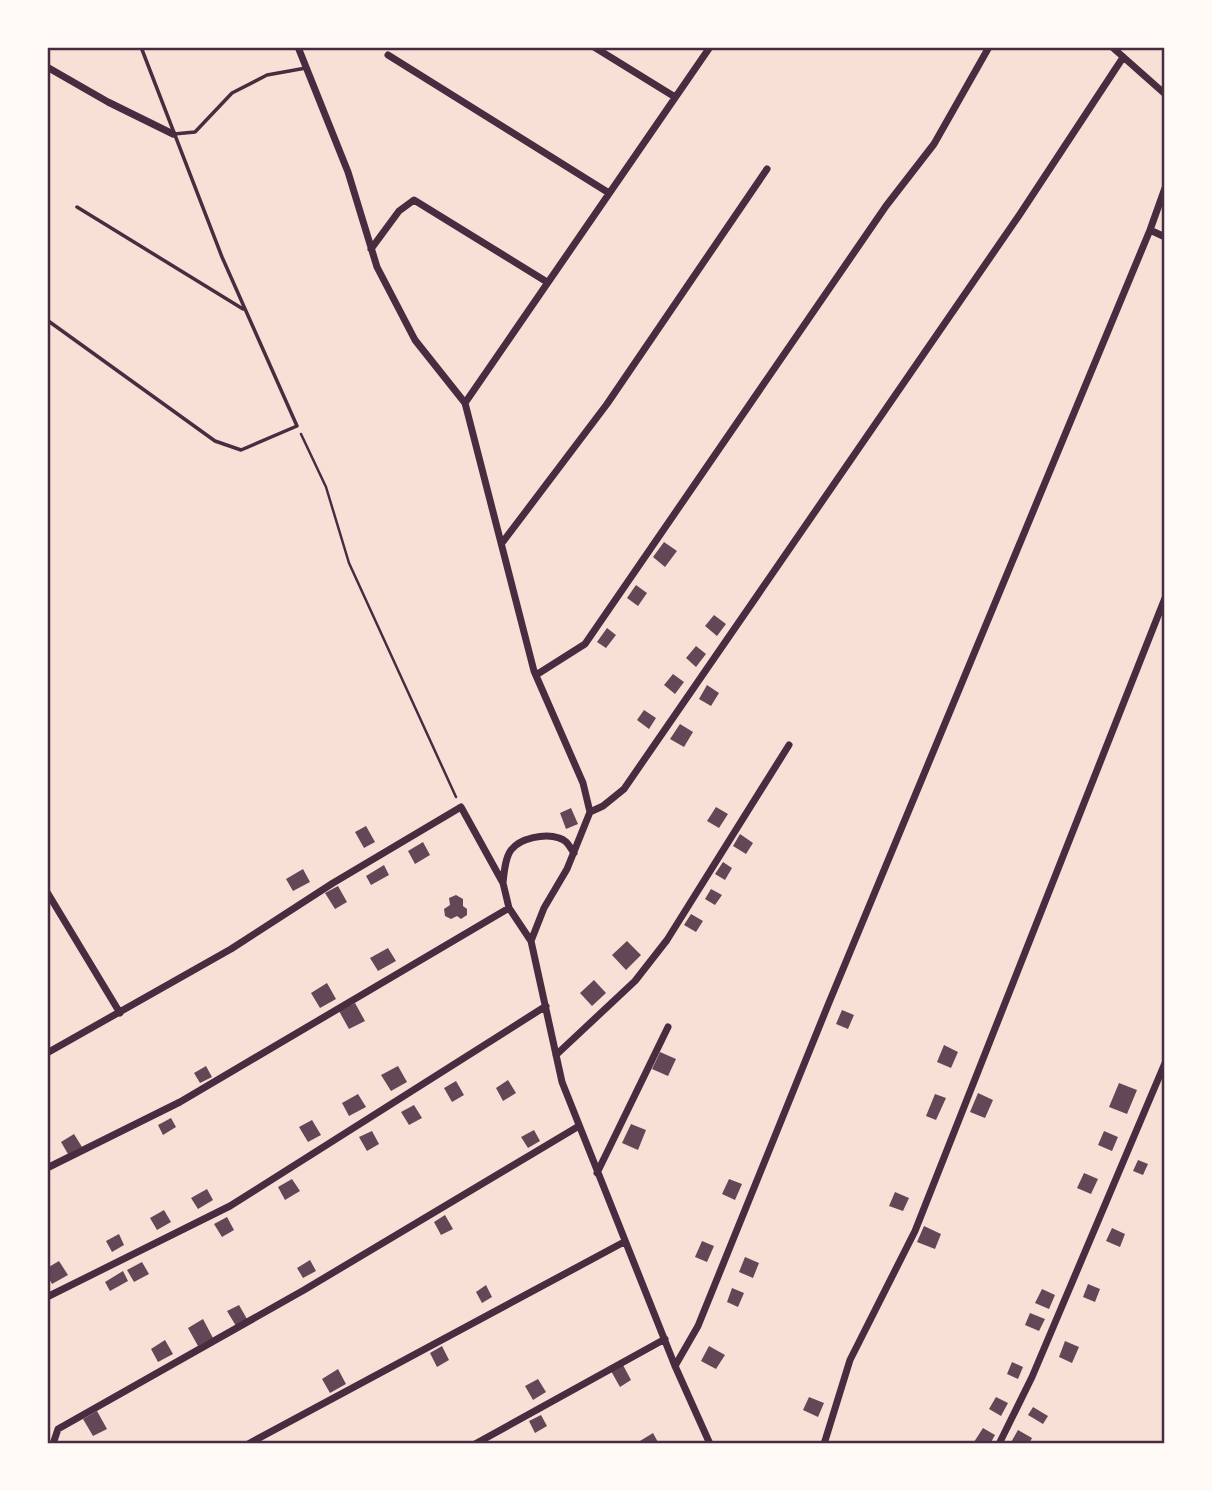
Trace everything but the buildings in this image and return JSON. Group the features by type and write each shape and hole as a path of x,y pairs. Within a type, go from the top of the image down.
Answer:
{"street":[{"path":"298,47 348,172 376,267 415,340 465,403 536,675 583,783 590,812 530,941"},
{"path":"594,47 676,97"},
{"path":"465,403 710,47"},
{"path":"536,675 585,644 886,206 934,144 989,47"},
{"path":"1112,47 1122,59 1165,94"},
{"path":"388,55 609,193"},
{"path":"590,812 603,806 624,789 1020,215 1122,59"},
{"path":"47,67 108,102 173,134"},
{"path":"502,543 607,404 766,169"},
{"path":"675,1366 698,1326 1165,188"},
{"path":"371,249 399,211 414,200 547,282"},
{"path":"1150,230 1165,237"},
{"path":"824,1444 850,1360 915,1231 1165,598"},
{"path":"556,1055 635,981 667,940 789,745"},
{"path":"47,1053 230,949 333,883 461,807 503,883 509,908 530,941 562,1082 624,1242 709,1443"},
{"path":"503,883 511,850 522,841 545,836 557,837 567,842 573,853"},
{"path":"47,892 120,1013"},
{"path":"47,1168 180,1102 509,908"},
{"path":"47,1297 230,1206 546,1006"},
{"path":"597,1173 668,1027"},
{"path":"999,1444 1032,1377 1165,1063"},
{"path":"53,1444 58,1429 304,1290 579,1126"},
{"path":"248,1444 624,1242"},
{"path":"475,1444 665,1339"}],"lane":[{"path":"47,320 215,441 241,450 296,426 173,134 141,47"},
{"path":"173,134 195,132 232,93 267,75 308,68"},
{"path":"77,206 245,310"}],"path":[{"path":"296,426 326,487 349,563 461,807"}]}
